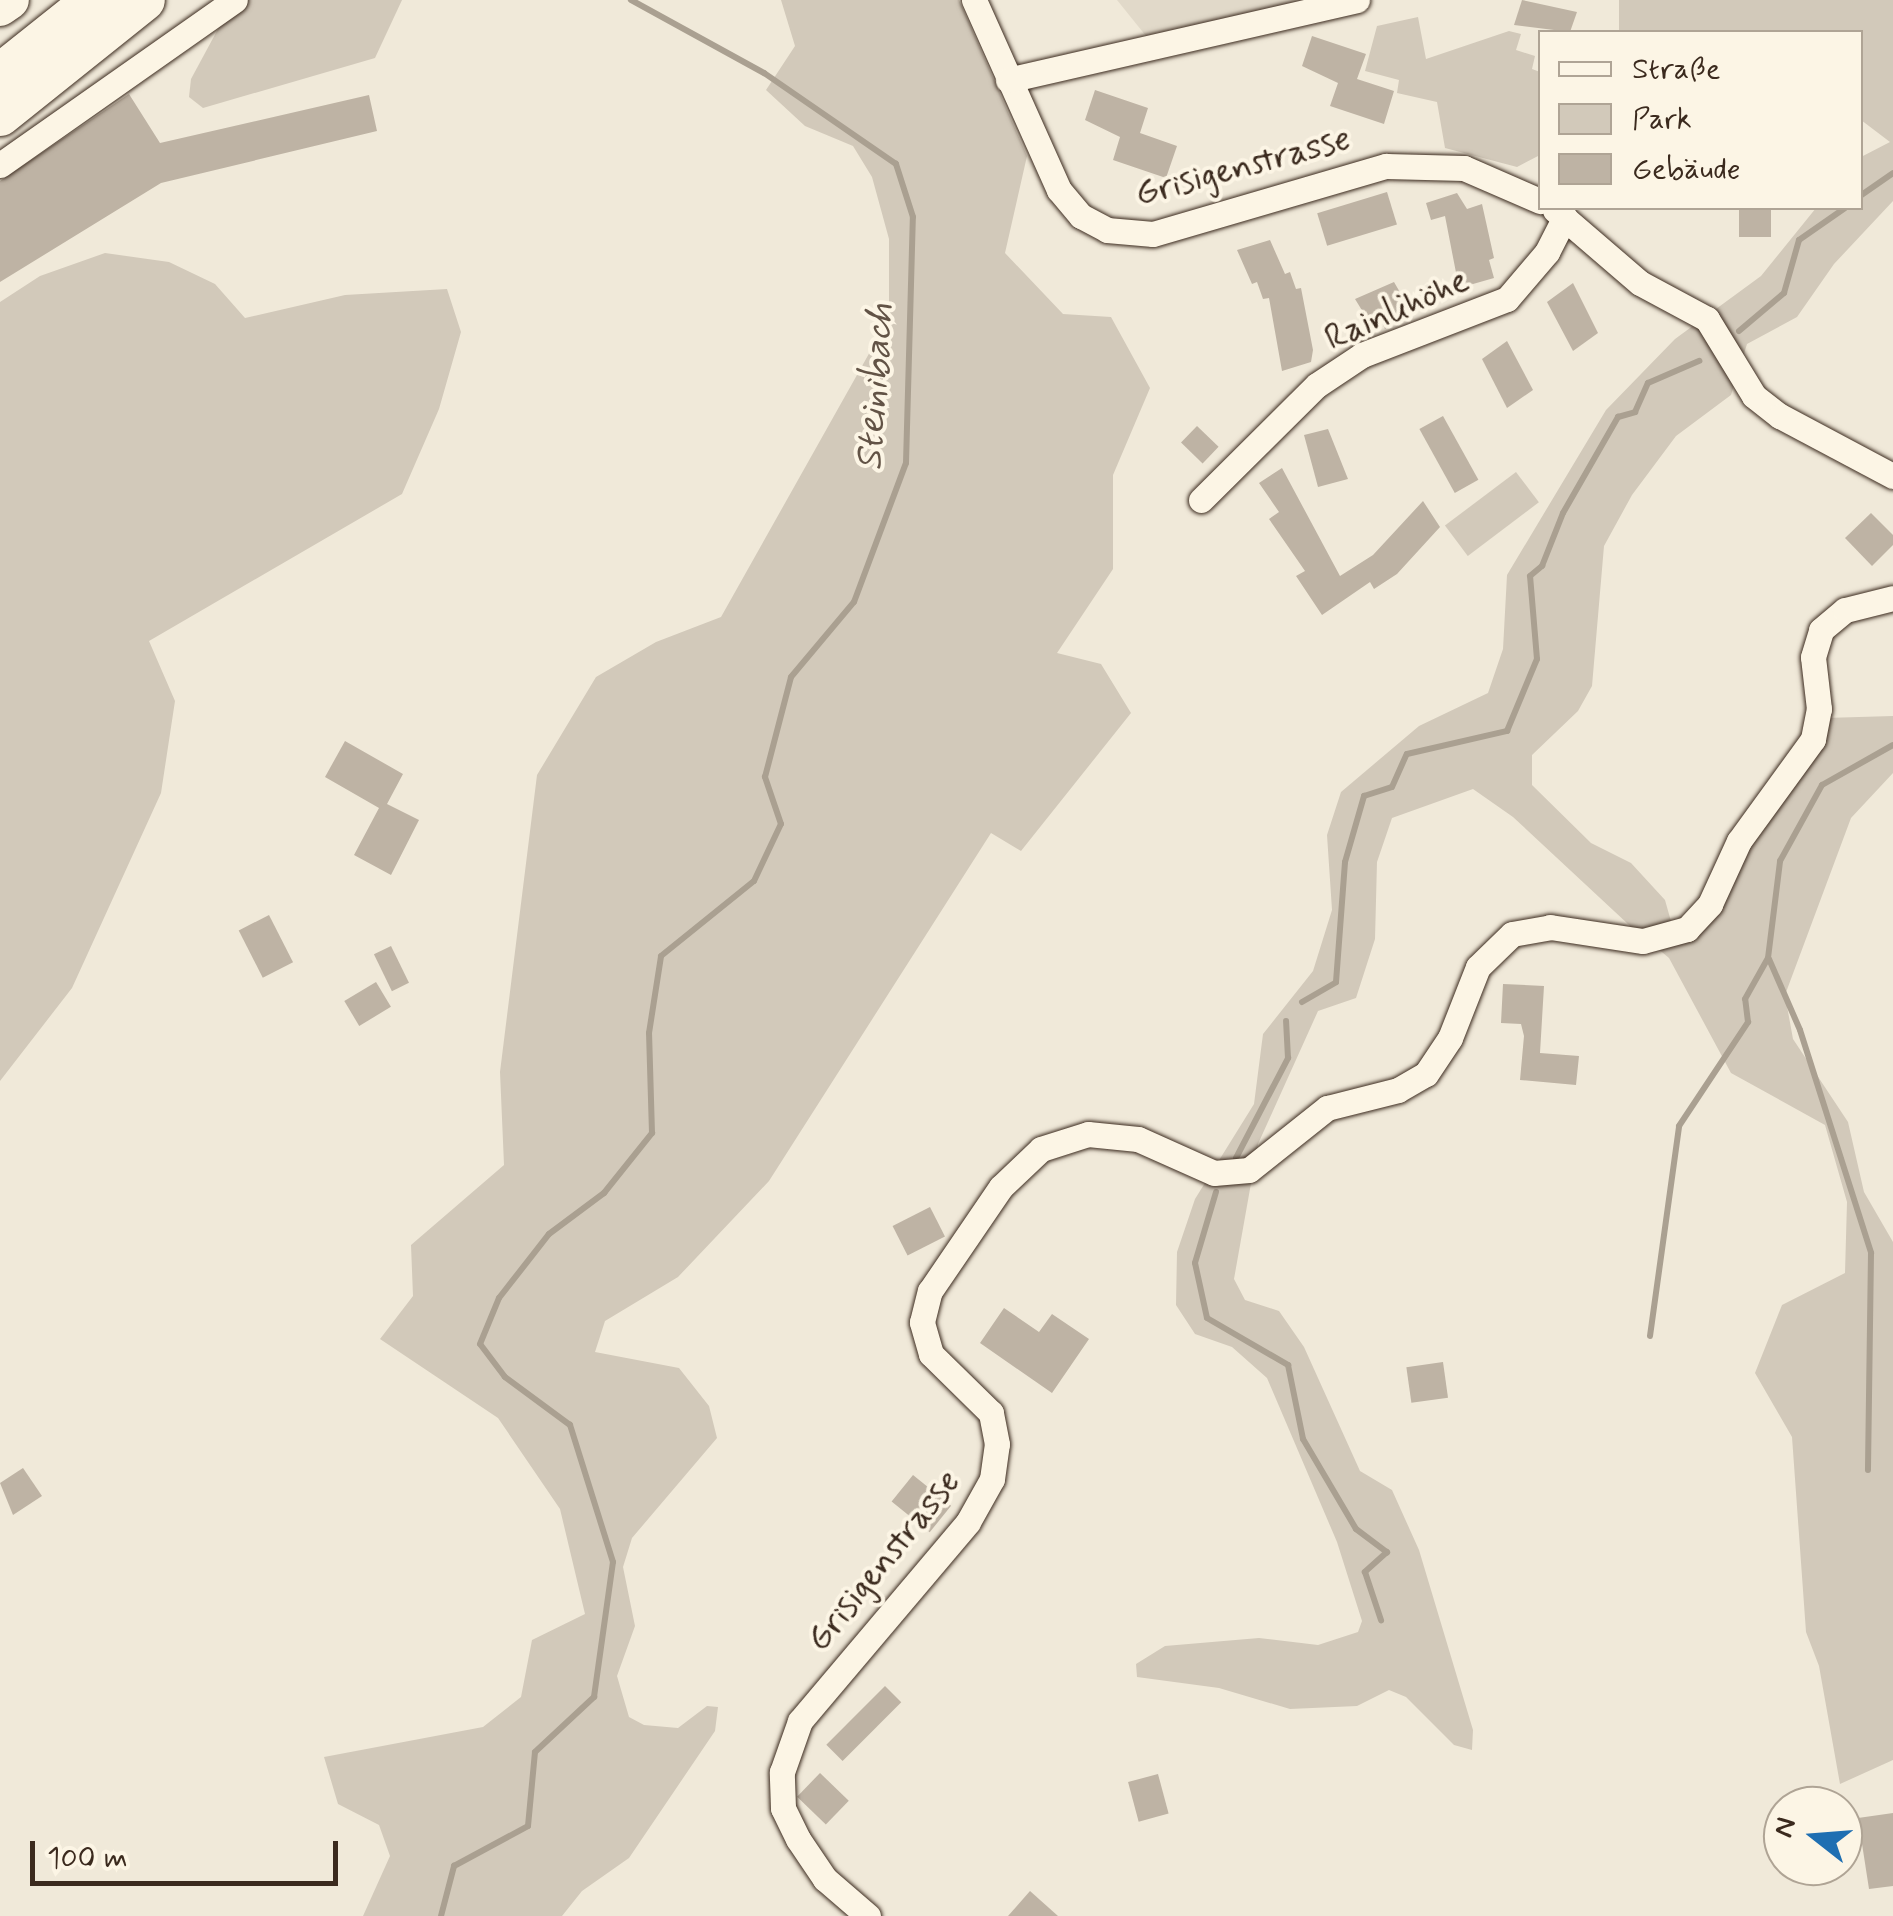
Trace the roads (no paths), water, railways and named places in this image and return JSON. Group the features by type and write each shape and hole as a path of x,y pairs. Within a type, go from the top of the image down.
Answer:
{"highway":[{"path":"2,72 94,0"},
{"path":"0,115 144,0"}],"main road":[{"path":"0,7 10,0"}],"street":[{"path":"0,165 235,0"},
{"name":"Grisigenstrasse","path":"974,0 1058,190 1081,216 1107,230 1152,234 1386,166 1464,168 1538,200"},
{"path":"1008,80 1357,0"},
{"path":"1558,212 1640,282 1707,319 1754,396 1893,476"},
{"name":"Rainlihöhe","path":"1200,500 1306,394 1362,355 1507,299 1547,252 1558,212"},
{"name":"Grisigenstrasse","path":"868,1916 826,1879 804,1850 784,1808 782,1772 806,1713 968,1522 992,1480 997,1444 990,1413 931,1354 922,1322 930,1292 1001,1187 1041,1150 1088,1134 1138,1139 1214,1174 1249,1170 1319,1113 1398,1090 1426,1074 1450,1038 1478,966 1512,934 1550,926 1643,941 1687,929 1710,904 1739,840 1813,739 1819,709 1814,657 1822,630 1845,610 1893,598"}],"waterway":[{"name":"Steinibach","path":"441,1916 454,1866 528,1826 535,1752 594,1697 613,1562 570,1425 505,1377 480,1344 499,1298 549,1234 604,1193 652,1133 649,1033 661,956 754,881 781,824 765,777 791,677 854,602 906,463 913,217 896,164 764,73 631,0"},
{"path":"1863,194 1893,173"},
{"path":"1739,331 1784,293 1799,240 1842,210"},
{"path":"1302,1002 1336,982 1345,862 1364,796 1392,787 1407,754 1507,731 1537,659 1530,576 1542,566 1563,513 1618,417 1635,412 1648,383 1699,361"},
{"path":"1650,1336 1679,1126 1748,1022 1745,999 1768,958 1780,861 1822,785 1893,745"},
{"path":"1769,959 1800,1030 1871,1253 1868,1470"},
{"path":"1236,1158 1288,1058 1286,1021"},
{"path":"1216,1192 1195,1263 1207,1318 1288,1365 1303,1439 1356,1529 1387,1552 1365,1572 1381,1620"}]}
